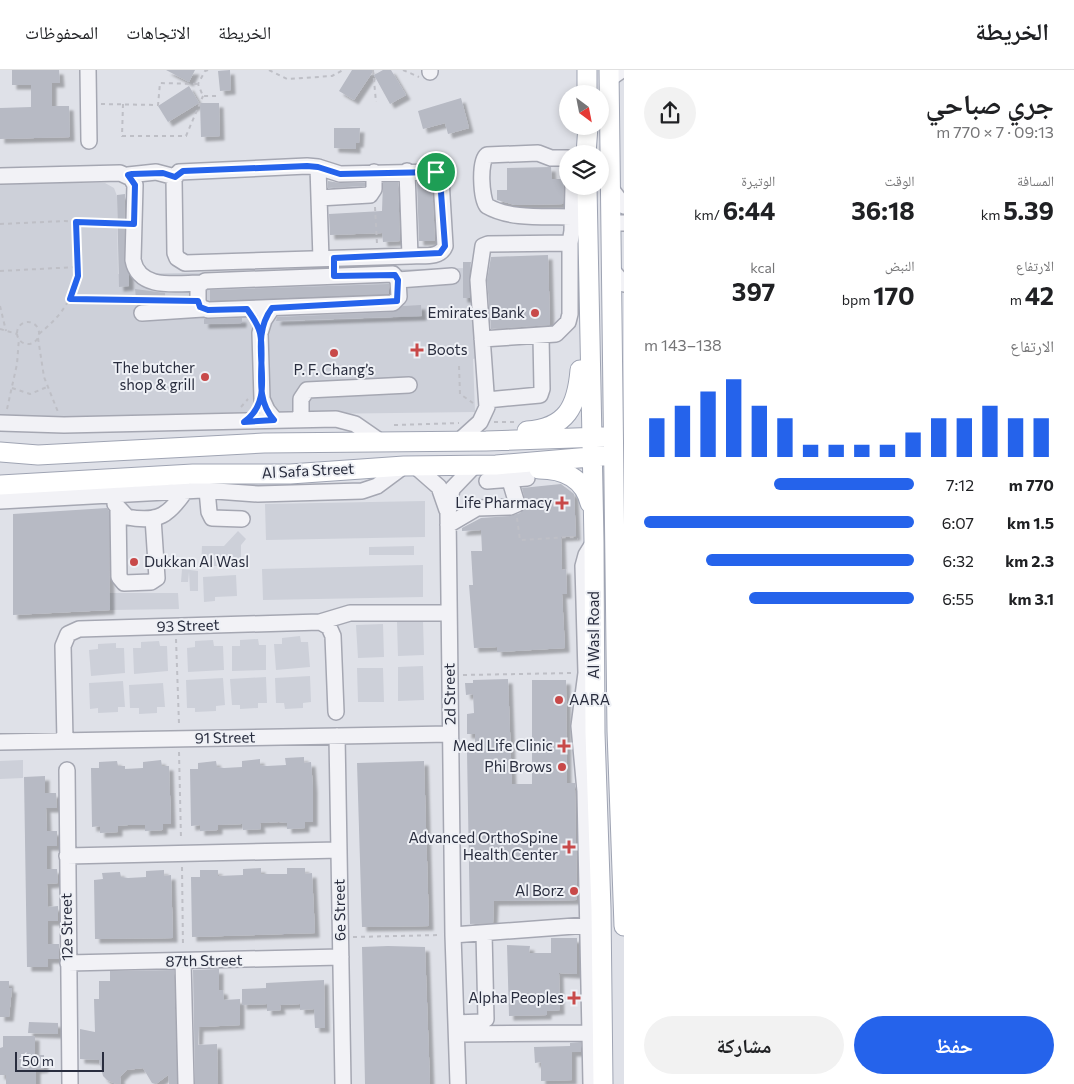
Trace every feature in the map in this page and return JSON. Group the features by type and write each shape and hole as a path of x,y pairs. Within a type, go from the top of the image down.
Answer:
{"main road":[{"path":"587,70 588,85"},
{"name":"Al Wasl Road","path":"603,1084 601,909 590,549 599,451 615,436 616,271 620,226 609,186 613,73"},
{"name":"Al Wasl Road","path":"587,195 589,325 616,639 623,830 624,926"},
{"path":"486,441 500,433 544,429 560,421 567,414 577,396 582,348 589,325"},
{"name":"Al Safa Street","path":"0,452 38,454 264,443 459,441 486,441 599,451"},
{"name":"Al Safa Street","path":"0,485 193,474 290,474 409,466 475,465 491,473 599,451"},
{"path":"0,460 38,454"},
{"path":"491,473 514,469 550,469 569,474 583,487 588,496 593,516"},
{"path":"601,909 607,951 613,1084"}],"street":[{"path":"88,70 89,141"},
{"path":"559,158 551,158 538,153 487,155 482,162 483,196 487,206 502,212 527,216 572,217"},
{"path":"318,167 319,198 327,258 334,276"},
{"path":"318,167 340,174 431,170 439,175 445,246 443,250 436,254 410,256 180,261 175,253 175,177 183,171 318,167"},
{"path":"407,171 410,256"},
{"path":"0,176 102,175 120,173 128,175 156,172 175,177"},
{"path":"319,198 367,196 374,192 374,172"},
{"path":"102,175 120,180 128,187 134,206"},
{"path":"128,175 135,185 134,251 130,270 135,283 148,288 163,283 393,274 398,280 398,297 393,303 247,309 140,306"},
{"path":"609,186 624,206"},
{"path":"482,339 556,334 568,322 570,314 570,243 573,195"},
{"path":"459,441 480,422 485,414 480,402 482,339 478,280 483,246 488,244 570,243"},
{"path":"398,280 452,276"},
{"path":"200,283 197,290 198,301 203,309"},
{"path":"272,308 264,320 260,333 262,399 274,420"},
{"path":"247,309 260,333"},
{"path":"480,402 540,395 542,389 541,336"},
{"path":"302,419 301,399 307,390 409,385"},
{"path":"244,422 255,412 262,399"},
{"path":"2,423 64,425 336,419 349,421 381,442"},
{"name":"2d Street","path":"458,1084 453,935 448,519 452,489 475,465"},
{"path":"0,501 186,490 258,494 362,491 377,486 409,466"},
{"name":"2d Street","path":"409,466 439,487 448,519"},
{"path":"491,473 508,479 527,478"},
{"path":"448,519 477,508 510,507 517,504 508,479"},
{"path":"110,493 118,509 127,516 154,518 168,513 186,490"},
{"path":"207,490 209,512 212,518 242,518"},
{"path":"118,509 119,577 124,584 151,582 157,578 154,518"},
{"path":"590,549 583,566 586,673 579,726 585,781 591,1084"},
{"name":"93 Street","path":"65,741 63,646 68,634 79,629 320,622 350,613 448,613"},
{"path":"320,622 329,626 333,636 336,712"},
{"name":"91 Street","path":"0,742 450,734"},
{"name":"6e Street","path":"337,736 343,1084"},
{"name":"12e Street","path":"67,770 70,1084"},
{"path":"67,856 339,850"},
{"path":"453,935 588,925"},
{"path":"456,1028 481,1022 486,1017 484,933"},
{"name":"87th Street","path":"68,964 341,957"},
{"path":"183,961 186,1084"},
{"path":"456,1028 590,1033"}],"path":[{"path":"198,84 206,70"},
{"path":"269,70 287,79 332,76 343,70"},
{"path":"373,70 376,102"},
{"path":"88,103 158,104 160,83 198,84"},
{"path":"123,104 122,136 186,136 203,96 198,84"},
{"path":"203,96 216,96"},
{"path":"374,192 378,257"},
{"path":"39,334 55,320 70,299 76,284 76,222"},
{"path":"0,224 76,222 134,224"},
{"path":"0,270 77,267"},
{"path":"70,299 140,306"},
{"path":"0,306 6,331"},
{"path":"2,423 18,364 18,334 22,324 29,322 38,327 41,366 64,425"},
{"path":"0,329 18,334"},
{"path":"19,338 30,344 38,338"},
{"path":"460,366 460,394 480,402"},
{"path":"12,388 30,394 40,392 48,387"},
{"path":"517,504 518,540 575,538 590,549"},
{"path":"175,627 182,853 183,961"},
{"path":"449,675 586,673"},
{"path":"341,937 453,935"}],"shaded area":[{"path":"0,183 105,183 114,188 117,196 118,274 470,268 476,358 473,359 475,412 0,418"},
{"path":"425,501 425,537 266,540 265,504"},
{"path":"238,531 246,539 241,545 241,566 201,566 202,546 224,546"},
{"path":"414,546 414,555 369,555 369,547"},
{"path":"423,565 423,597 263,600 262,569"},
{"path":"182,569 198,571 198,591 190,591 189,572 188,582 181,582"},
{"path":"236,575 237,596 215,597 215,601 204,602 203,577"},
{"path":"109,593 178,593 179,609 110,610"},
{"path":"423,621 424,655 398,656 397,622"},
{"path":"383,624 384,657 358,658 356,625"},
{"path":"300,636 301,642 308,642 310,667 276,670 274,644 282,644 282,638"},
{"path":"258,639 259,645 266,645 266,670 232,671 232,646 240,646 240,640"},
{"path":"213,640 214,646 223,646 224,670 188,672 187,648 195,647 195,641"},
{"path":"159,641 160,646 167,646 168,671 134,674 133,648 141,648 141,642"},
{"path":"116,643 116,648 124,648 125,673 91,676 89,650 98,649 98,644"},
{"path":"423,666 424,700 398,701 398,667"},
{"path":"357,668 383,668 384,702 358,702"},
{"path":"310,676 311,702 303,703 303,708 285,709 284,703 276,703 275,678"},
{"path":"266,677 267,703 258,703 258,708 240,709 240,705 232,705 230,679"},
{"path":"223,678 225,705 216,706 216,711 195,712 195,708 187,708 186,680"},
{"path":"123,681 125,707 118,707 118,712 98,713 98,708 90,709 89,683"},
{"path":"163,683 165,707 157,707 157,713 139,714 139,708 130,708 129,685"},
{"path":"23,760 23,778 0,779 0,761"}],"building":[{"path":"12,70 59,70 60,83 52,83 52,106 69,106 70,137 0,139 0,108 31,107 31,85 12,85"},
{"path":"166,70 195,70 189,82"},
{"path":"230,70 231,90 220,91 218,71"},
{"path":"352,70 374,70 354,100 339,91"},
{"path":"383,70 391,70 406,95 390,104 374,75"},
{"path":"189,86 199,103 168,122 158,106"},
{"path":"461,98 469,128 448,134 445,123 423,129 418,111"},
{"path":"200,103 219,103 220,136 201,137"},
{"path":"334,128 360,128 359,143 356,143 356,149 334,148"},
{"path":"551,167 552,179 559,179 559,195 563,195 563,204 515,205 497,200 497,190 507,190 507,168"},
{"path":"328,181 365,183 365,186 328,188"},
{"path":"383,182 398,182 400,241 383,242 382,233 330,235 329,214 382,211"},
{"path":"417,182 432,182 435,241 419,241"},
{"path":"125,194 124,260 129,274 129,286 119,287 117,195"},
{"path":"548,255 550,325 491,329 487,280 491,257"},
{"path":"463,262 471,262 469,279 470,298 463,298"},
{"path":"389,284 389,294 210,301 210,290"},
{"path":"135,289 165,293 165,297 136,298"},
{"path":"421,305 422,316 276,321 277,317 393,312 403,306"},
{"path":"242,318 242,323 204,324 204,319"},
{"path":"561,484 574,494 576,536 561,537 562,570 566,569 567,594 562,594 565,648 497,652 497,647 474,648 469,585 473,585 471,551 482,551 481,530 462,531 462,528 481,518 510,516 520,513 526,505 522,488"},
{"path":"107,508 109,511 110,610 13,615 13,514"},
{"path":"508,679 512,784 532,784 532,680 566,680 567,783 575,783 577,900 494,901 493,923 470,924 467,752 475,752 475,734 467,734 467,714 474,713 473,694 466,695 465,683 473,683 473,680"},
{"path":"304,757 304,763 311,762 313,788 313,822 305,822 305,828 287,829 287,823 279,822 260,823 261,829 243,830 242,824 218,825 218,830 200,831 200,825 191,826 190,769 198,769 198,763 216,761 217,767 242,767 242,761 260,759 260,765 286,765 285,758"},
{"path":"161,760 162,766 169,766 171,824 163,824 163,830 145,831 145,825 128,825 118,826 118,832 100,833 100,826 92,827 91,768 99,768 99,762 117,761 118,766 125,766 125,769 143,768 143,762"},
{"path":"424,761 429,926 362,927 357,763"},
{"path":"45,776 45,793 56,793 57,808 46,808 47,831 57,831 57,846 47,846 47,869 57,869 58,883 47,884 48,907 58,906 58,921 48,921 48,944 59,944 59,959 48,959 48,967 27,967 24,777"},
{"path":"261,868 261,874 287,874 287,868 305,868 305,874 312,873 315,933 192,937 191,877 200,877 200,870 218,870 218,876 243,875 243,869"},
{"path":"164,870 164,876 171,875 173,938 95,939 94,880 103,879 102,873 120,872 121,877 128,878 146,877 146,871"},
{"path":"551,938 577,938 577,974 559,973 560,1010 547,1011 547,1015 509,1016 507,945 530,946 529,953 551,953"},
{"path":"362,947 425,947 430,1084 365,1084"},
{"path":"219,969 219,990 223,990 224,1000 240,999 240,1025 199,1027 198,1045 217,1044 218,1084 195,1084 193,970"},
{"path":"174,970 177,1084 169,1084 168,1075 156,1084 152,1083 143,1068 127,1070 120,1077 121,1084 116,1084 103,1076 99,1060 80,1059 80,1029 95,1032 94,999 99,999 99,981 110,981 110,971"},
{"path":"324,980 325,1028 315,1028 314,1009 300,1010 300,1004 280,1005 281,1010 267,1011 267,1004 242,1005 242,989 266,988 266,983"},
{"path":"0,981 9,981 9,988 12,988 9,1017 0,1017"},
{"path":"29,1022 58,1023 58,1034 28,1033"},
{"path":"3,1036 35,1036 35,1055 44,1055 44,1068 36,1069 36,1084 6,1084 6,1075 0,1075 0,1048 3,1047"},
{"path":"581,1042 581,1052 572,1052 572,1080 541,1081 541,1062 535,1063 534,1047 570,1046 570,1043"}],"place":[{"name":"Emirates Bank","path":"535,313"},
{"name":"Boots","path":"417,350"},
{"name":"P. F. Chang’s","path":"334,353"},
{"name":"The butcher shop & grill","path":"205,377"},
{"name":"Life Pharmacy","path":"562,503"},
{"name":"Dukkan Al Wasl","path":"134,562"},
{"name":"AARA","path":"559,700"},
{"name":"Med Life Clinic","path":"564,746"},
{"name":"Phi Brows","path":"562,767"},
{"name":"Advanced OrthoSpine Health Center","path":"569,847"},
{"name":"Al Borz","path":"574,891"},
{"name":"Alpha Peoples","path":"574,998"}],"route":[{"path":"436,172 431,170 340,174 318,167 307,166 183,171 179,172 175,177 170,174 156,172 128,175 134,181 136,190 134,224 76,222 78,276 70,299 198,301 200,307 208,310 247,309 260,333 262,399 274,420 244,422 255,412 262,399 262,372 260,333 267,314 272,308 393,303 397,301 398,280 395,275 334,276 334,258 410,256 440,253 445,246 440,179 436,172"}]}
